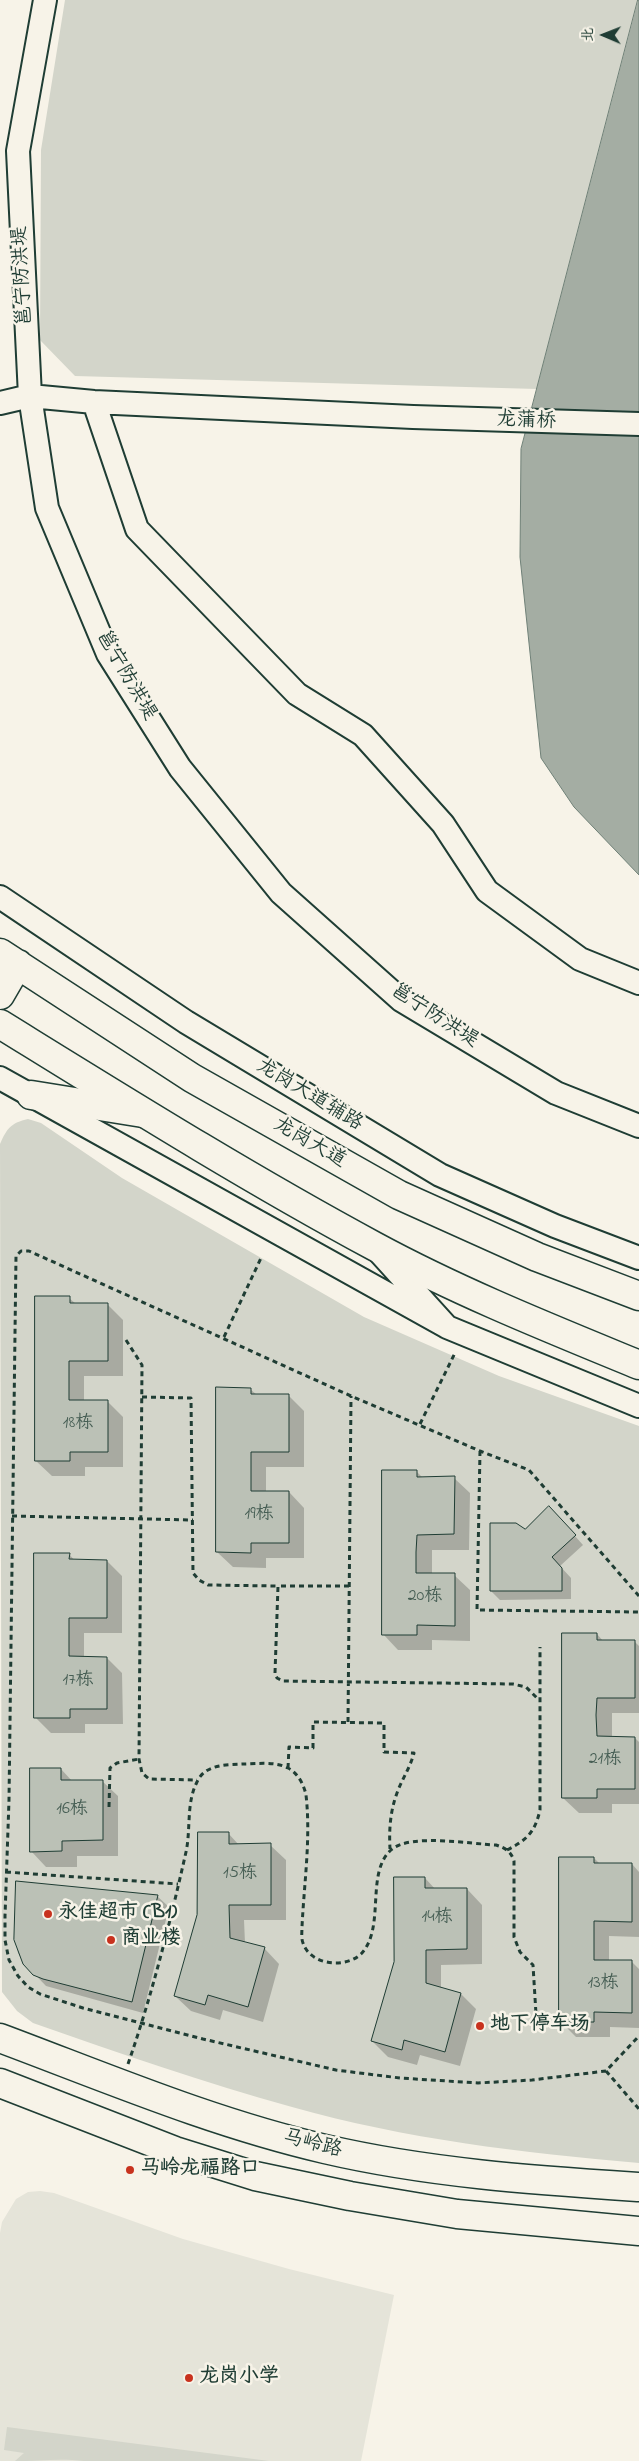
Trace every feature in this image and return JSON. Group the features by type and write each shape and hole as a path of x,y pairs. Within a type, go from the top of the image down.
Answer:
{"main road":[{"path":"0,996 9,958"},
{"name":"龙岗大道","path":"9,958 192,1078 399,1195 538,1257 639,1296"},
{"path":"0,1024 143,1113 374,1247 511,1313 639,1365"},
{"path":"30,1095 143,1113"},
{"name":"马岭路","path":"0,2038 243,2128 358,2156 488,2176 639,2188"},
{"name":"马岭路","path":"0,2084 175,2151 255,2176 350,2196 457,2214 639,2231"}],"street":[{"name":"邕宁防洪堤","path":"45,0 18,151 30,396 48,508 108,654 180,768 281,893 401,1000 556,1093 639,1126"},
{"name":"龙蒲桥","path":"0,403 30,396 94,402 412,417 639,424"},
{"path":"94,402 137,529 297,694 363,735 443,824 487,891 580,959 639,983"},
{"name":"龙岗大道辅路","path":"0,897 186,1022 440,1175 555,1226 639,1258"},
{"path":"0,1078 456,1330 639,1406"},
{"path":"374,1247 456,1330"}],"path":[{"path":"639,1596 529,1470 480,1452 420,1424 352,1396 29,1251 22,1251 16,1256 5,1940 9,1960 18,1976 40,1994 203,2039 336,2070 400,2078 478,2083 532,2080 606,2071 639,2036"},
{"path":"224,1337 261,1258"},
{"path":"420,1424 456,1330"},
{"path":"126,1340 142,1365 139,1759 142,1773 148,1779 198,1780"},
{"path":"348,1722 352,1396"},
{"path":"142,1397 191,1398 194,1573 199,1580 208,1584 349,1586"},
{"path":"480,1452 477,1610 639,1612"},
{"path":"12,1516 193,1520"},
{"path":"278,1586 275,1673 277,1678 282,1681 513,1684 526,1687 539,1700"},
{"path":"507,1850 521,1843 536,1826 540,1810 540,1648"},
{"path":"288,1768 289,1747 313,1748 313,1722 384,1723 384,1752 414,1753 411,1767 397,1793 392,1810 389,1827 390,1850"},
{"path":"109,1807 110,1768 117,1763 139,1759"},
{"path":"121,2084 143,2022 189,1840 191,1796 198,1780 209,1769 220,1765 272,1764 288,1768 300,1779 306,1794 307,1827 302,1927 303,1943 313,1957 327,1962 341,1964 360,1955 371,1939 380,1872 384,1858 390,1850 400,1844 415,1841 496,1845 507,1850 512,1854 514,1861 514,1937 520,1952 533,1965 536,2014"},
{"path":"6,1872 178,1884"},
{"path":"606,2071 639,2109"}],"shaded area":[{"path":"65,0 638,0 537,389 75,376 40,340 41,150"},
{"path":"638,0 639,875 574,807 541,758 520,557 521,449"},
{"path":"28,1119 41,1123 122,1178 364,1317 499,1376 639,1426 639,2163 552,2155 464,2143 378,2128 292,2107 194,2078 33,2023 17,2011 2,1992 0,1144 10,1127 17,1122"},
{"name":"龙岗小学","path":"28,2192 54,2193 183,2239 289,2269 394,2295 361,2461 0,2461 0,2233 2,2222 16,2199"},
{"path":"7,2427 269,2461 15,2461 24,2453 4,2450"}],"building":[{"path":"35,1296 70,1296 70,1303 108,1303 108,1361 69,1361 69,1400 108,1400 108,1452 70,1452 70,1461 35,1461"},
{"path":"216,1387 251,1388 251,1394 289,1394 289,1452 251,1452 251,1491 289,1491 289,1543 251,1543 251,1553 216,1552"},
{"path":"382,1470 417,1470 417,1477 455,1476 454,1534 417,1535 416,1573 455,1573 455,1626 417,1625 417,1635 382,1635"},
{"path":"549,1506 576,1535 552,1557 562,1568 562,1591 490,1591 490,1523 516,1523 525,1529"},
{"path":"34,1553 70,1553 69,1559 107,1560 107,1618 69,1618 69,1656 107,1657 107,1709 70,1709 70,1718 34,1718"},
{"path":"562,1633 597,1633 597,1640 635,1640 635,1698 597,1698 596,1715 597,1736 635,1737 635,1789 597,1789 597,1798 562,1798"},
{"path":"30,1768 61,1768 61,1780 103,1780 103,1840 62,1841 62,1851 30,1852"},
{"path":"198,1832 229,1832 229,1844 271,1843 271,1905 229,1905 230,1938 265,1947 248,2007 208,1995 205,2005 174,1996 197,1915"},
{"path":"559,1857 594,1857 594,1863 632,1863 632,1922 594,1921 594,1960 632,1960 632,2013 594,2012 594,2022 559,2022"},
{"path":"394,1877 425,1877 425,1888 467,1888 467,1949 426,1950 426,1983 461,1993 445,2052 404,2040 402,2050 371,2041 394,1962"},
{"path":"16,1881 158,1895 132,2002 33,1975 23,1964 14,1940"}],"place":[{"name":"永佳超市 (B1)","path":"48,1914"},
{"name":"商业楼","path":"111,1940"},
{"name":"地下停车场","path":"480,2026"},
{"name":"马岭龙福路口","path":"130,2170"},
{"name":"龙岗小学","path":"189,2378"}]}
